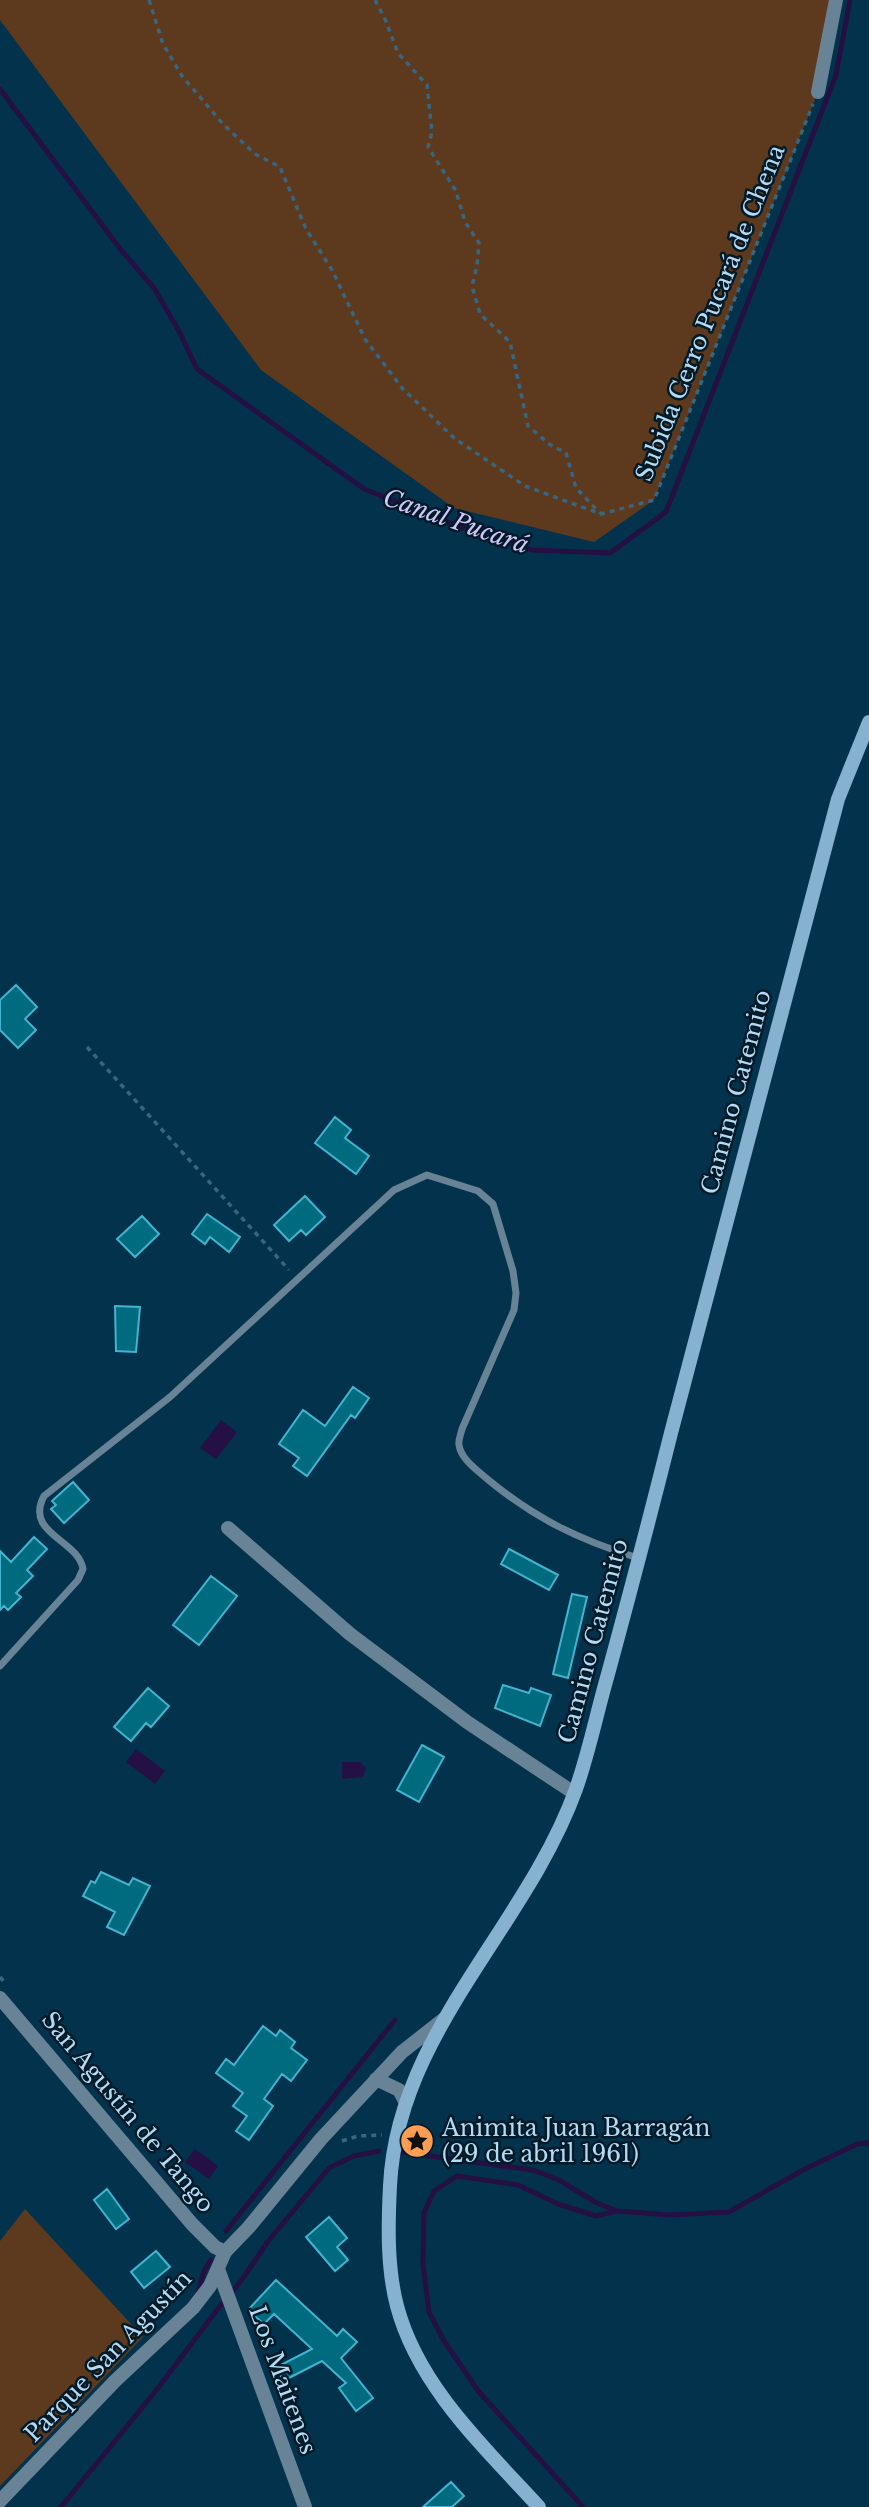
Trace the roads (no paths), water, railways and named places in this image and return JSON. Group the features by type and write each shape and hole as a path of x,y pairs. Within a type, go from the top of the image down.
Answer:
{"main road":[{"name":"Camino Catemito","path":"539,2507 478,2439 432,2381 413,2349 402,2322 391,2273 389,2207 394,2146 405,2101 443,2019 502,1930 575,1793 838,799 869,722"}],"street":[{"path":"818,92 836,0"},
{"path":"228,1528 350,1634 467,1723 575,1793"},
{"name":"San Agustín de Tango","path":"0,1997 192,2224 225,2252"},
{"name":"Parque San Agustín","path":"0,2501 115,2381 193,2308 210,2286 225,2252 249,2227 321,2139 402,2052 443,2019"},
{"path":"376,2079 399,2090 405,2101"},
{"name":"Los Maitenes","path":"218,2269 305,2507"}],"lane":[{"path":"0,1666 78,1580 83,1569 80,1560 41,1522 38,1510 44,1496 170,1397 394,1190 427,1175 478,1191 493,1204 513,1271 516,1293 508,1328 462,1429 458,1443 462,1453 470,1464 516,1503 536,1516 602,1547 639,1559"}],"waterway":[{"name":"Canal Pucará","path":"0,89 121,250 154,288 197,369 364,489 471,531 532,550 610,553 666,512 836,75 850,0"},
{"path":"226,2231 395,2020"},
{"path":"400,2152 533,2170 559,2180 597,2203 617,2211 670,2215 729,2212 801,2171 857,2144 869,2143"},
{"path":"61,2507 155,2392 241,2281 269,2240 329,2168 354,2156 379,2151"},
{"path":"583,2507 479,2392 444,2341 429,2312 423,2264 424,2213 434,2191 457,2176 518,2185 558,2204 596,2216 617,2211"},
{"path":"197,2296 204,2271 211,2260"}],"place":[{"name":"Animita Juan Barragán (29 de abril 1961)","path":"417,2141"}]}
